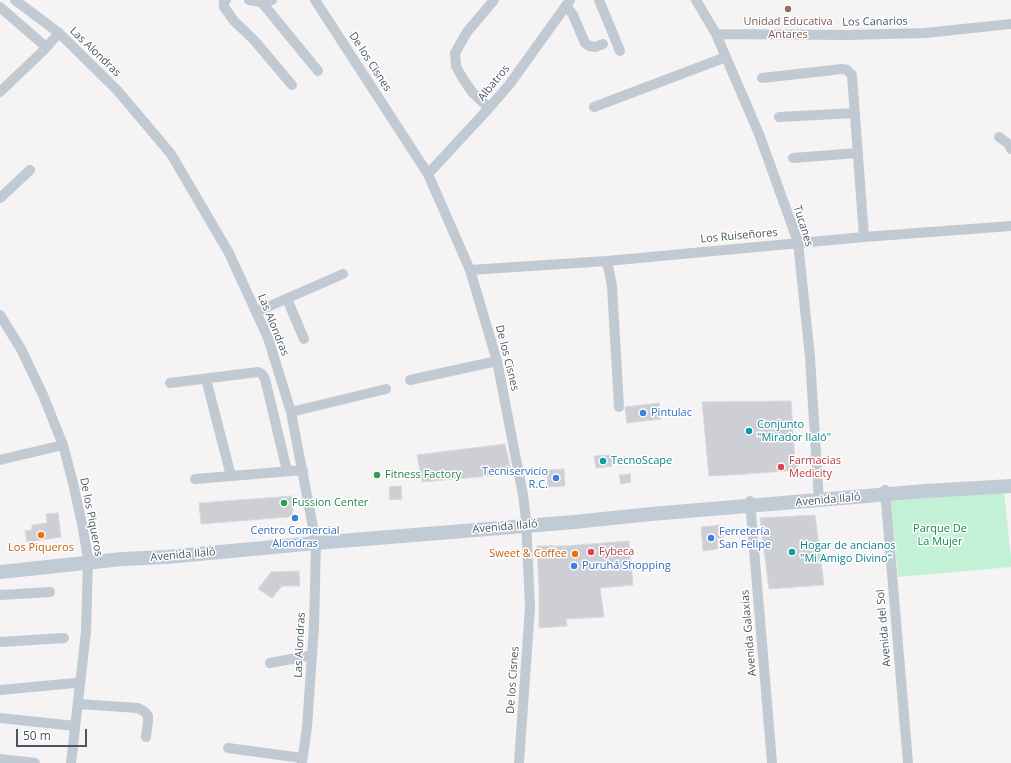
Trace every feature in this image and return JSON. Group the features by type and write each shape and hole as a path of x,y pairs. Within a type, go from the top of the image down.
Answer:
{"main road":[{"name":"Avenida Ilaló","path":"885,493 965,483 1011,480"},
{"name":"Avenida Ilaló","path":"0,572 88,560 167,552 316,541 421,530 526,523 750,504 800,496 819,498 1011,485"},
{"name":"Avenida Ilaló","path":"0,565 88,560"}],"street":[{"path":"226,0 224,2 224,7 234,20 254,40 292,85"},
{"path":"249,0 272,0"},
{"name":"De los Cisnes","path":"315,0 428,174 470,270 497,361 523,495 526,523 530,607 519,763"},
{"path":"489,108 473,93 463,79 456,66 455,53 467,32 494,0"},
{"path":"599,0 620,51"},
{"name":"Tucanes","path":"696,0 716,34 759,134 798,242 810,357 819,498"},
{"path":"260,1 318,71"},
{"name":"Las Alondras","path":"22,2 59,33 117,90 171,154 229,253 268,338 291,412 316,541 314,626 307,727 302,761"},
{"path":"568,3 585,43 589,46 595,47 603,44"},
{"name":"Albatros","path":"428,174 509,85 568,3"},
{"path":"0,7 46,47"},
{"name":"Los Canarios","path":"716,34 848,35 925,33 1011,24"},
{"path":"1,88 46,47 59,33"},
{"path":"594,107 726,57"},
{"path":"762,78 842,69 847,70 852,75 864,236"},
{"path":"779,117 855,113"},
{"path":"999,137 1010,146 1011,149"},
{"path":"793,158 858,153"},
{"path":"0,198 30,170"},
{"name":"Los Ruiseñores","path":"470,270 607,261 864,236 1011,226"},
{"path":"607,261 612,286 619,407"},
{"path":"256,312 343,274"},
{"path":"287,299 304,339"},
{"name":"De los Piqueros","path":"0,314 37,382 63,444 81,517 88,560 86,632 72,763"},
{"path":"410,380 497,361"},
{"path":"170,383 258,372 262,374 265,379 288,471"},
{"path":"206,379 231,476"},
{"path":"291,412 386,389"},
{"path":"0,460 63,444"},
{"path":"195,479 303,470"},
{"path":"1011,480 1011,485"},
{"name":"Avenida del Sol","path":"885,493 908,763"},
{"name":"Avenida Galaxias","path":"750,504 772,763"},
{"path":"0,595 50,592"},
{"path":"0,642 64,638"},
{"path":"270,663 312,656"},
{"path":"0,690 75,682 80,683"},
{"path":"78,704 138,708 145,712 148,716 146,737"},
{"path":"0,718 75,726"},
{"path":"228,748 302,761"},
{"path":"0,759 35,763"}],"green space":[{"name":"Parque De La Mujer","path":"1004,491 1011,567 898,577 891,501"}],"building":[{"name":"Conjunto \"Mirador Ilaló\"","path":"791,401 795,462 798,470 709,476 702,402"},
{"name":"Pintulac","path":"659,403 661,419 627,423 625,407"},
{"path":"505,444 512,474 422,482 417,455"},
{"name":"TecnoScape","path":"611,455 612,466 596,468 594,456"},
{"name":"Tecniservicio R.C.","path":"564,469 565,486 548,487 547,470"},
{"path":"630,474 631,482 621,484 619,475"},
{"path":"401,486 402,499 390,500 389,487"},
{"path":"292,496 293,510 292,515 288,517 201,524 199,503"},
{"path":"58,513 61,537 27,542 25,531 32,530 32,525 47,523 46,514"},
{"name":"Hogar de ancianos \"Mi Amigo Divino\"","path":"815,515 824,585 769,589 760,518"},
{"name":"Ferretería San Felipe","path":"721,525 723,538 717,538 718,549 703,551 701,527"},
{"name":"Puruhá Shopping","path":"629,541 633,585 600,588 604,617 566,619 567,626 539,628 537,546 564,546"},
{"path":"299,571 300,586 282,586 272,598 258,589 271,572"}],"place":[{"name":"Unidad Educativa Antares","path":"788,9"},
{"name":"Pintulac","path":"643,413"},
{"name":"Conjunto \"Mirador Ilaló\"","path":"749,431"},
{"name":"TecnoScape","path":"603,461"},
{"name":"Farmacias Medicity","path":"781,467"},
{"name":"Fitness Factory","path":"377,475"},
{"name":"Tecniservicio R.C.","path":"556,478"},
{"name":"Fussion Center","path":"284,503"},
{"name":"Centro Comercial Alondras","path":"295,518"},
{"name":"Los Piqueros","path":"41,535"},
{"name":"Ferretería San Felipe","path":"711,538"},
{"name":"Fybeca","path":"591,552"},
{"name":"Hogar de ancianos \"Mi Amigo Divino\"","path":"792,552"},
{"name":"Sweet & Coffee","path":"575,554"},
{"name":"Puruhá Shopping","path":"574,566"}]}
